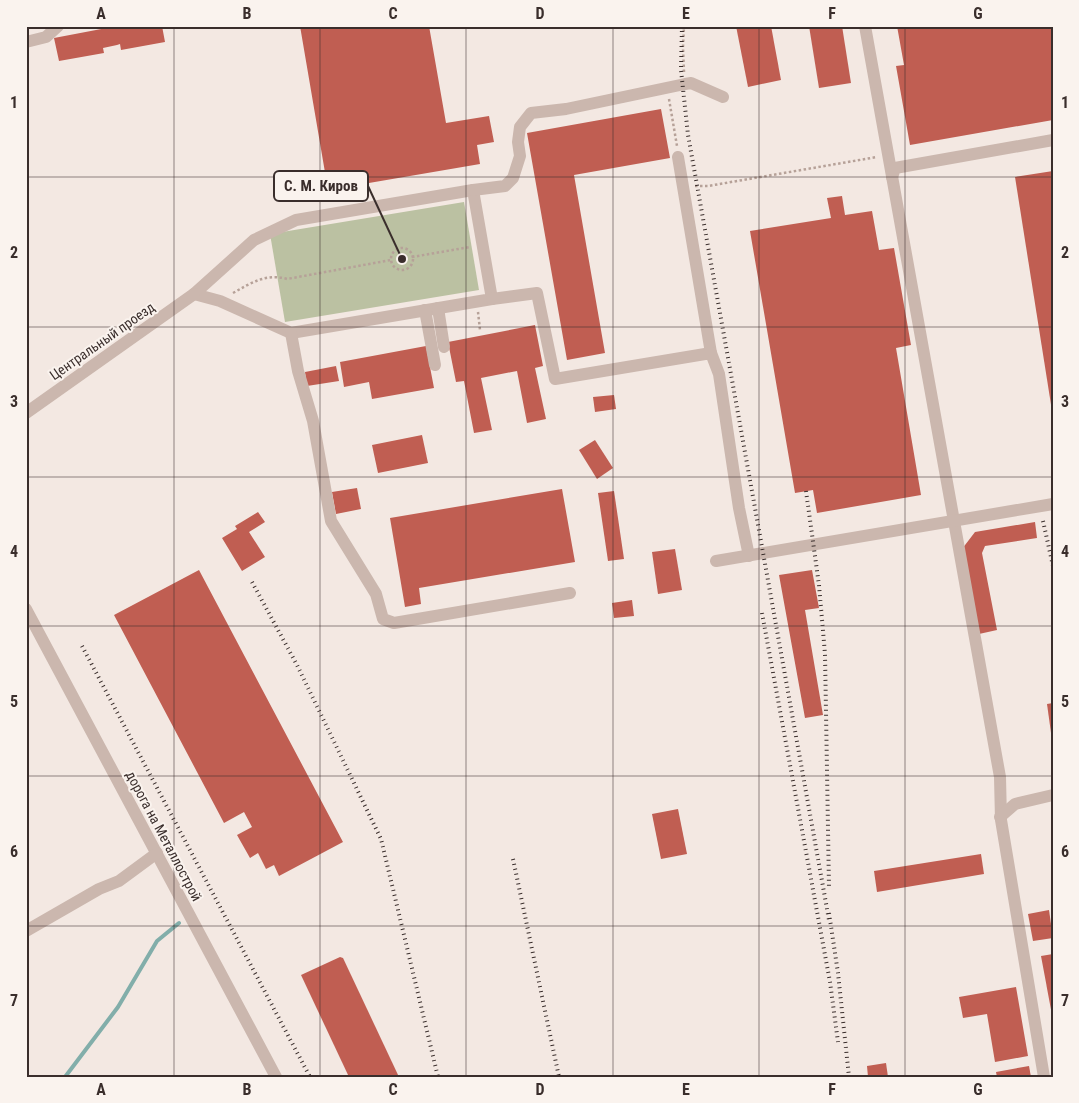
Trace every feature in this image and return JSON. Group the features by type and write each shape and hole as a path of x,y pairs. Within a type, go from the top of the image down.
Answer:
{"street":[{"path":"26,42 46,37 58,26"},
{"path":"865,26 1000,777 1000,817 1044,1077"},
{"path":"685,84 691,83 723,97"},
{"name":"Центральный проезд","path":"26,413 194,294 254,240 296,220 505,186 513,178 520,156 518,142 520,127 531,113 566,109 685,84"},
{"path":"892,177 895,168 1053,140"},
{"path":"678,157 712,353 719,374 739,508 749,556"},
{"path":"474,190 492,299"},
{"path":"194,294 220,302 291,333 477,301 537,294 555,379 712,353"},
{"path":"432,309 444,347"},
{"path":"432,309 435,365"},
{"path":"291,333 298,371 313,421 331,521 376,594 383,618 394,622 570,593"},
{"path":"716,561 1053,504"},
{"name":"дорога на Металлострой","path":"27,612 276,1077"},
{"path":"1000,817 1015,804 1053,795"},
{"path":"26,931 99,889 119,881 157,853"}],"path":[{"path":"684,26 685,84"},
{"path":"666,88 674,125 678,157"},
{"path":"683,182 697,186 708,186 888,155"},
{"path":"412,257 483,245"},
{"path":"403,248 409,251 412,257 412,263 409,268 403,270 392,266 392,254 397,249 403,248"},
{"path":"220,302 254,281 263,278 277,276 287,279 391,260"},
{"path":"477,301 480,330"}],"green space":[{"path":"464,202 479,290 285,322 270,234"}],"building":[{"path":"117,26 162,26 165,42 121,50 120,44 103,48 104,53 59,61 54,38"},
{"path":"300,26 429,26 446,123 489,116 494,142 477,145 480,164 328,190"},
{"path":"736,26 771,26 781,80 748,87"},
{"path":"809,26 842,26 851,83 819,88"},
{"path":"897,26 1053,26 1053,120 910,145 896,66 904,65"},
{"path":"661,109 670,158 574,175 605,353 567,360 527,133"},
{"path":"1053,171 1053,411 1052,411 1015,177"},
{"path":"842,196 845,215 872,211 879,250 894,248 911,345 896,348 921,495 817,513 813,490 795,493 750,231 831,218 827,198"},
{"path":"535,325 543,366 535,368 546,419 527,423 517,371 481,378 492,430 474,433 464,381 456,382 448,342"},
{"path":"426,346 434,388 372,399 369,382 344,387 340,362"},
{"path":"336,366 339,381 307,386 305,372"},
{"path":"614,395 616,409 595,412 593,397"},
{"path":"422,435 428,463 378,473 372,445"},
{"path":"595,440 613,468 597,479 579,450"},
{"path":"357,488 361,509 336,514 332,492"},
{"path":"562,489 575,562 419,588 421,604 405,607 390,518"},
{"path":"614,491 624,559 608,561 598,493"},
{"path":"258,512 265,522 249,532 265,557 242,571 222,538 237,529 235,526"},
{"path":"1035,522 1037,538 985,546 982,553 997,630 979,634 962,549 975,532"},
{"path":"675,549 682,590 658,594 652,552"},
{"path":"199,570 343,842 279,876 274,865 266,869 258,853 250,858 237,835 252,827 244,812 224,823 114,615"},
{"path":"812,570 819,608 805,610 823,715 805,718 779,575"},
{"path":"632,600 634,616 614,618 612,603"},
{"path":"1053,703 1053,740 1052,740 1047,704"},
{"path":"678,809 687,854 661,859 652,814"},
{"path":"981,854 984,874 877,892 874,871"},
{"path":"1049,910 1053,938 1033,941 1028,914"},
{"path":"1053,954 1053,1015 1052,1015 1041,956"},
{"path":"340,957 343,958 399,1077 349,1077 301,975"},
{"path":"1016,987 1028,1056 995,1062 987,1014 963,1018 959,997"},
{"path":"886,1063 888,1077 868,1077 867,1066"},
{"path":"1029,1066 1031,1077 997,1077 996,1072"}],"waterway":[{"path":"65,1077 118,1007 157,941 179,923"}],"railway":[{"path":"682,26 681,70 688,135 829,920"},
{"path":"806,491 819,585 825,654 829,888"},
{"path":"1043,521 1053,566"},
{"path":"252,582 297,665 381,839 438,1077"},
{"path":"762,613 830,982 838,1042"},
{"path":"82,646 310,1077"},
{"path":"513,859 559,1077"},
{"path":"829,913 838,973 849,1077"}],"place":[{"name":"С. М. Киров","path":"402,259"}]}
